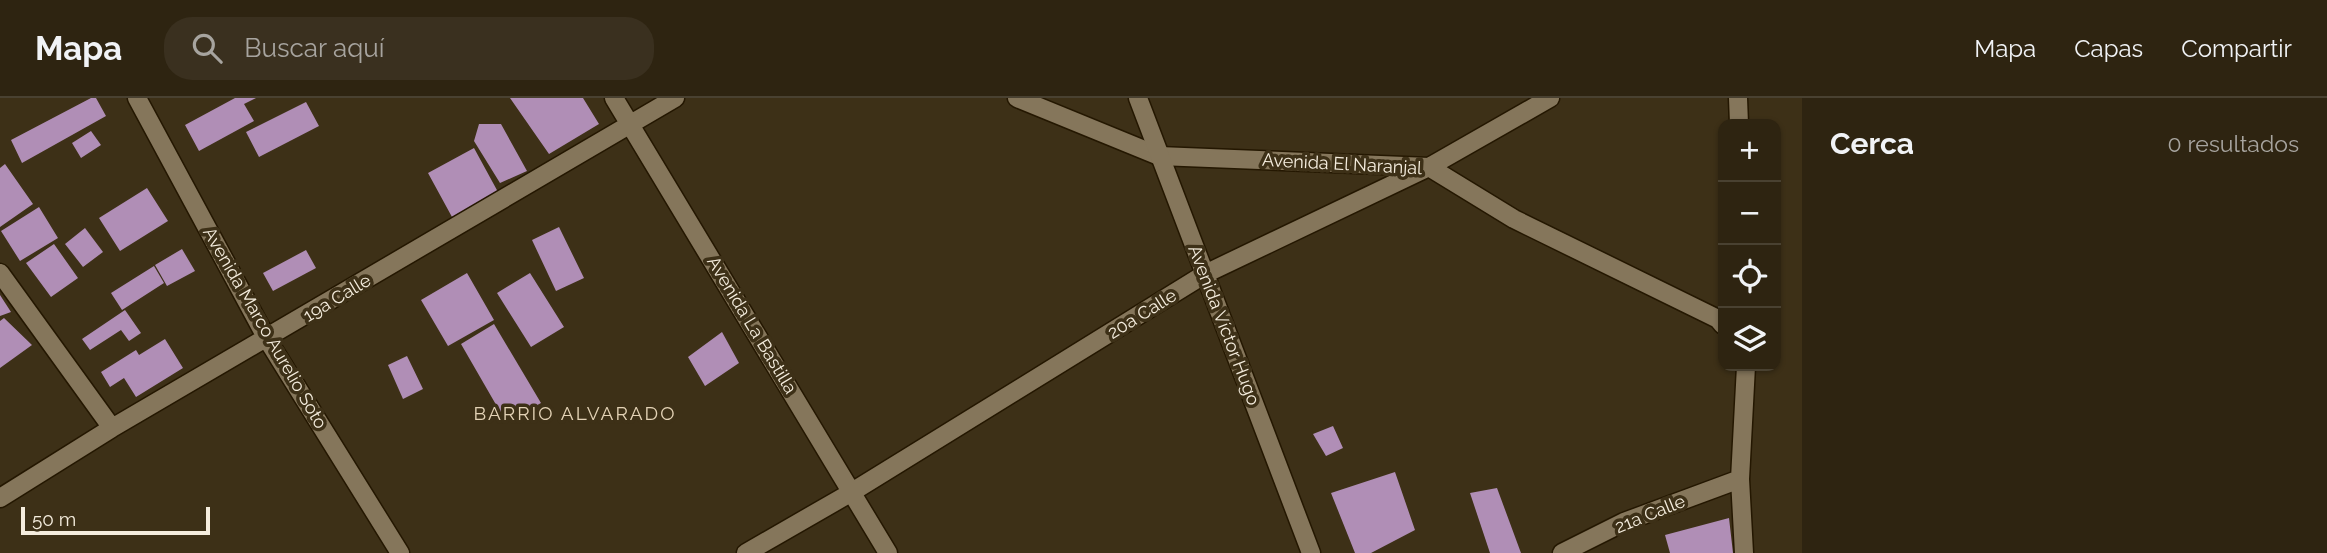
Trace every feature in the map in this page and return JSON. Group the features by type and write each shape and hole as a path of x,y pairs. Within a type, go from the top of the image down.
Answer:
{"street":[{"name":"Avenida Marco Aurelio Soto","path":"136,98 267,339 400,553"},
{"name":"Avenida La Bastilla","path":"614,98 888,553"},
{"name":"19a Calle","path":"0,498 112,428 675,98"},
{"name":"Avenida El Naranjal","path":"1017,98 1159,156 1429,167 1514,219 1718,319"},
{"name":"Avenida Víctor Hugo","path":"1138,98 1311,553"},
{"name":"20a Calle","path":"746,553 852,492 1205,274 1429,167 1550,98"},
{"path":"1738,98 1739,119"},
{"path":"0,273 112,428"},
{"path":"1744,553 1740,479 1746,371"},
{"name":"21a Calle","path":"1562,553 1624,522 1740,479"}],"building":[{"path":"91,98 96,98 106,116 22,163 11,140"},
{"path":"235,98 256,98 244,104 254,121 199,151 185,125"},
{"path":"510,98 583,98 599,124 549,154"},
{"path":"306,102 319,126 259,157 246,132"},
{"path":"479,124 501,124 527,171 500,183 474,141"},
{"path":"91,131 101,145 81,158 72,143"},
{"path":"474,148 498,192 452,217 428,173"},
{"path":"5,164 33,204 0,227 0,168"},
{"path":"147,188 168,221 120,251 99,218"},
{"path":"39,207 58,238 20,261 1,231"},
{"path":"559,227 584,278 556,291 532,240"},
{"path":"85,228 103,252 83,267 65,244"},
{"path":"54,244 78,278 51,297 26,263"},
{"path":"182,249 195,271 167,286 155,265"},
{"path":"306,250 316,268 273,291 263,273"},
{"path":"154,266 164,283 122,310 111,293"},
{"path":"467,273 494,320 448,346 421,300"},
{"path":"530,273 564,327 531,347 497,293"},
{"path":"0,295 11,312 0,316"},
{"path":"125,310 141,333 129,341 121,330 90,350 82,339"},
{"path":"4,318 32,345 0,368 0,321"},
{"path":"494,324 541,403 506,422 461,344"},
{"path":"722,332 739,363 705,386 688,357"},
{"path":"165,339 183,368 136,397 124,378 110,387 101,372 136,350 139,355"},
{"path":"407,356 423,389 403,399 388,365"},
{"path":"1333,426 1343,448 1326,456 1313,434"},
{"path":"1395,472 1415,530 1371,553 1355,553 1331,493"},
{"path":"1497,488 1521,553 1490,553 1470,493"},
{"path":"1729,518 1733,553 1670,553 1665,535"}],"district":[{"name":"BARRIO ALVARADO","path":"575,413"}]}
